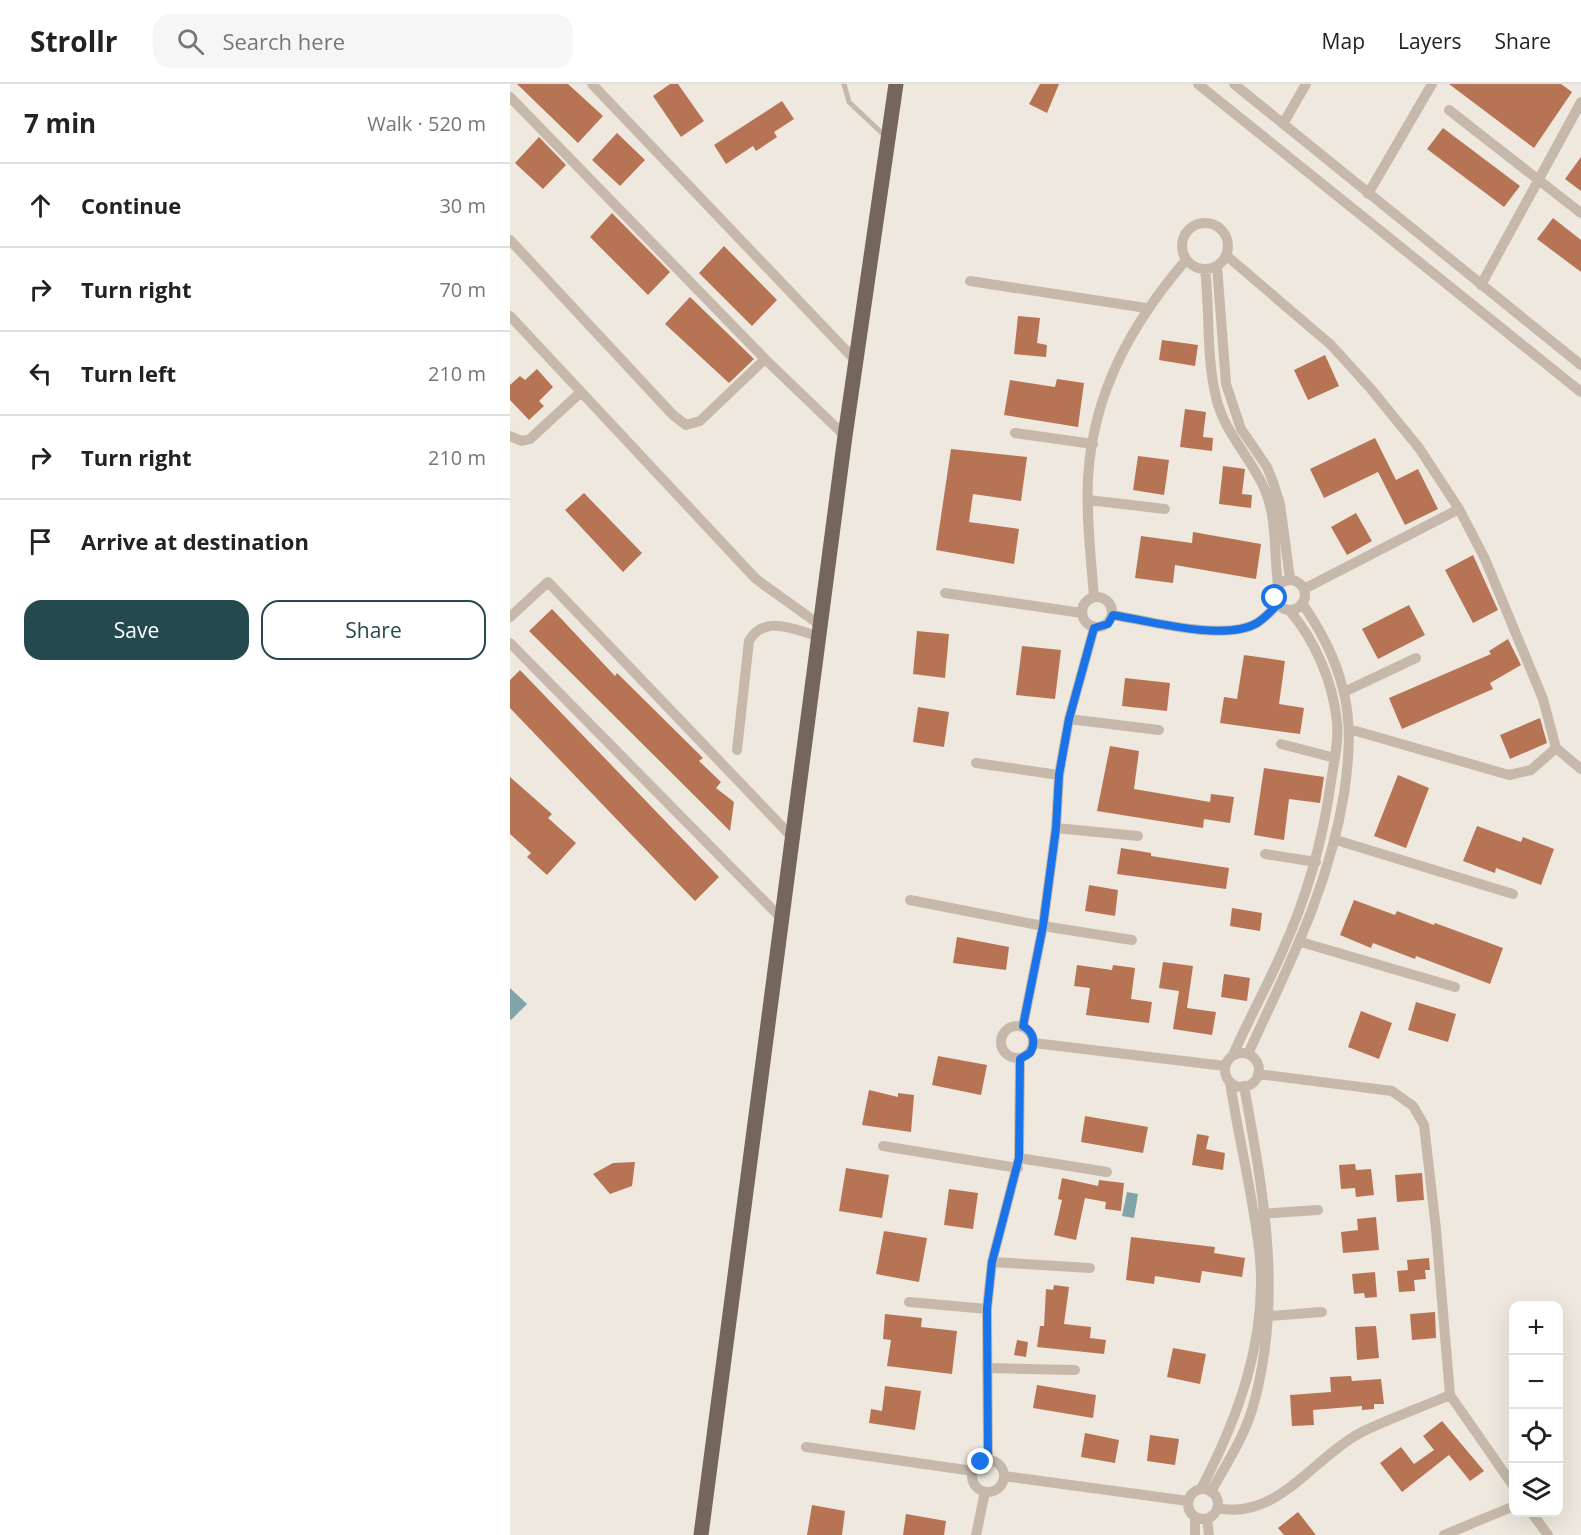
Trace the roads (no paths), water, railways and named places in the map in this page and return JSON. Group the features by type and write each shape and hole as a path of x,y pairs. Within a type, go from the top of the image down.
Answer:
{"main road":[{"path":"701,1535 845,436 896,84"}],"street":[{"path":"592,84 856,361"},
{"path":"1198,84 1581,392"},
{"path":"1234,84 1581,365"},
{"path":"1283,124 1306,84"},
{"path":"1368,194 1432,84"},
{"path":"510,97 765,359 845,436"},
{"path":"1481,285 1581,102"},
{"path":"1449,110 1581,213"},
{"path":"1209,222 1222,229 1229,242 1227,256 1217,266 1205,269 1192,265 1186,260 1182,244 1184,237 1188,230 1201,223 1209,222"},
{"path":"510,240 673,415 686,424 700,421 765,359"},
{"path":"1227,256 1331,345 1371,388 1419,448 1460,509 1513,621 1543,699 1556,748 1581,769"},
{"path":"1094,597 1088,476 1105,394 1132,332 1146,308 1186,260"},
{"path":"1217,266 1226,384 1241,429 1267,467 1273,482 1280,504 1290,579 1304,589"},
{"path":"1205,269 1215,396 1222,419 1265,490 1273,527 1278,585 1275,593 1278,604 1289,610 1314,645 1337,723 1335,758 1316,862 1282,952 1233,1055 1225,1066"},
{"path":"970,281 1146,308"},
{"path":"510,316 756,579 819,630"},
{"path":"510,436 522,441 530,439 581,392"},
{"path":"1015,433 1093,444"},
{"path":"1088,500 1165,509"},
{"path":"1304,589 1460,509"},
{"path":"1278,585 1290,579"},
{"path":"510,617 548,582 792,837"},
{"path":"1248,1054 1301,942 1336,840 1346,777 1349,729 1344,692 1331,653 1302,603 1304,589"},
{"path":"945,593 1082,614"},
{"path":"1094,597 1107,600 1113,615 1108,624 1094,628 1085,622 1082,614 1086,601 1094,597"},
{"path":"1289,610 1302,603"},
{"path":"1113,615 1218,631 1239,630 1256,624 1278,604"},
{"path":"737,750 749,641 752,636 762,627 773,625 819,630"},
{"path":"1023,1026 1043,926 1056,828 1059,775 1069,719 1094,628"},
{"path":"510,643 781,918"},
{"path":"1344,692 1416,658"},
{"path":"1069,719 1159,730"},
{"path":"1349,729 1509,775 1531,770 1556,748"},
{"path":"1281,744 1335,758"},
{"path":"976,763 1059,775"},
{"path":"1056,828 1138,836"},
{"path":"1336,840 1512,894"},
{"path":"1265,854 1316,862"},
{"path":"909,900 1043,926 1132,940"},
{"path":"1301,942 1455,987"},
{"path":"1020,1059 1030,1053 1034,1043 1031,1033 1023,1026"},
{"path":"1020,1059 1005,1053 1001,1043 1007,1029 1023,1026"},
{"path":"1034,1043 1225,1066"},
{"path":"1230,1082 1244,1086 1253,1082 1258,1074 1257,1062 1248,1054 1233,1055"},
{"path":"988,1460 987,1309 992,1262 1018,1163 1020,1059"},
{"path":"1206,1491 1238,1411 1251,1367 1260,1309 1260,1260 1254,1214 1230,1082 1225,1066"},
{"path":"1258,1074 1392,1091 1413,1106 1424,1125 1436,1229 1450,1395 1509,1480"},
{"path":"1206,1491 1251,1413 1262,1366 1269,1316 1267,1214 1244,1086"},
{"path":"883,1146 1107,1172"},
{"path":"1254,1214 1318,1210"},
{"path":"992,1262 1090,1268"},
{"path":"909,1302 987,1309"},
{"path":"1269,1316 1322,1312"},
{"path":"987,1368 1075,1370"},
{"path":"1217,1508 1232,1511 1250,1509 1279,1497 1319,1462 1359,1434 1450,1395"},
{"path":"806,1447 973,1471"},
{"path":"988,1460 998,1464 1004,1476 1001,1485 996,1490 985,1492 975,1485 973,1471 981,1462 988,1460"},
{"path":"1004,1476 1188,1501"},
{"path":"1195,1535 1195,1517 1189,1509 1188,1501 1193,1493 1206,1491 1216,1498 1217,1508 1207,1519 1209,1535"},
{"path":"976,1535 985,1492"},
{"path":"1444,1535 1509,1508"},
{"path":"1195,1517 1207,1519"},
{"path":"1535,1517 1548,1535"}],"lane":[{"path":"843,84 849,102 889,140"}],"water":[{"path":"510,988 527,1004 511,1020 510,1019"},
{"path":"1127,1192 1138,1194 1134,1218 1122,1216"}]}
